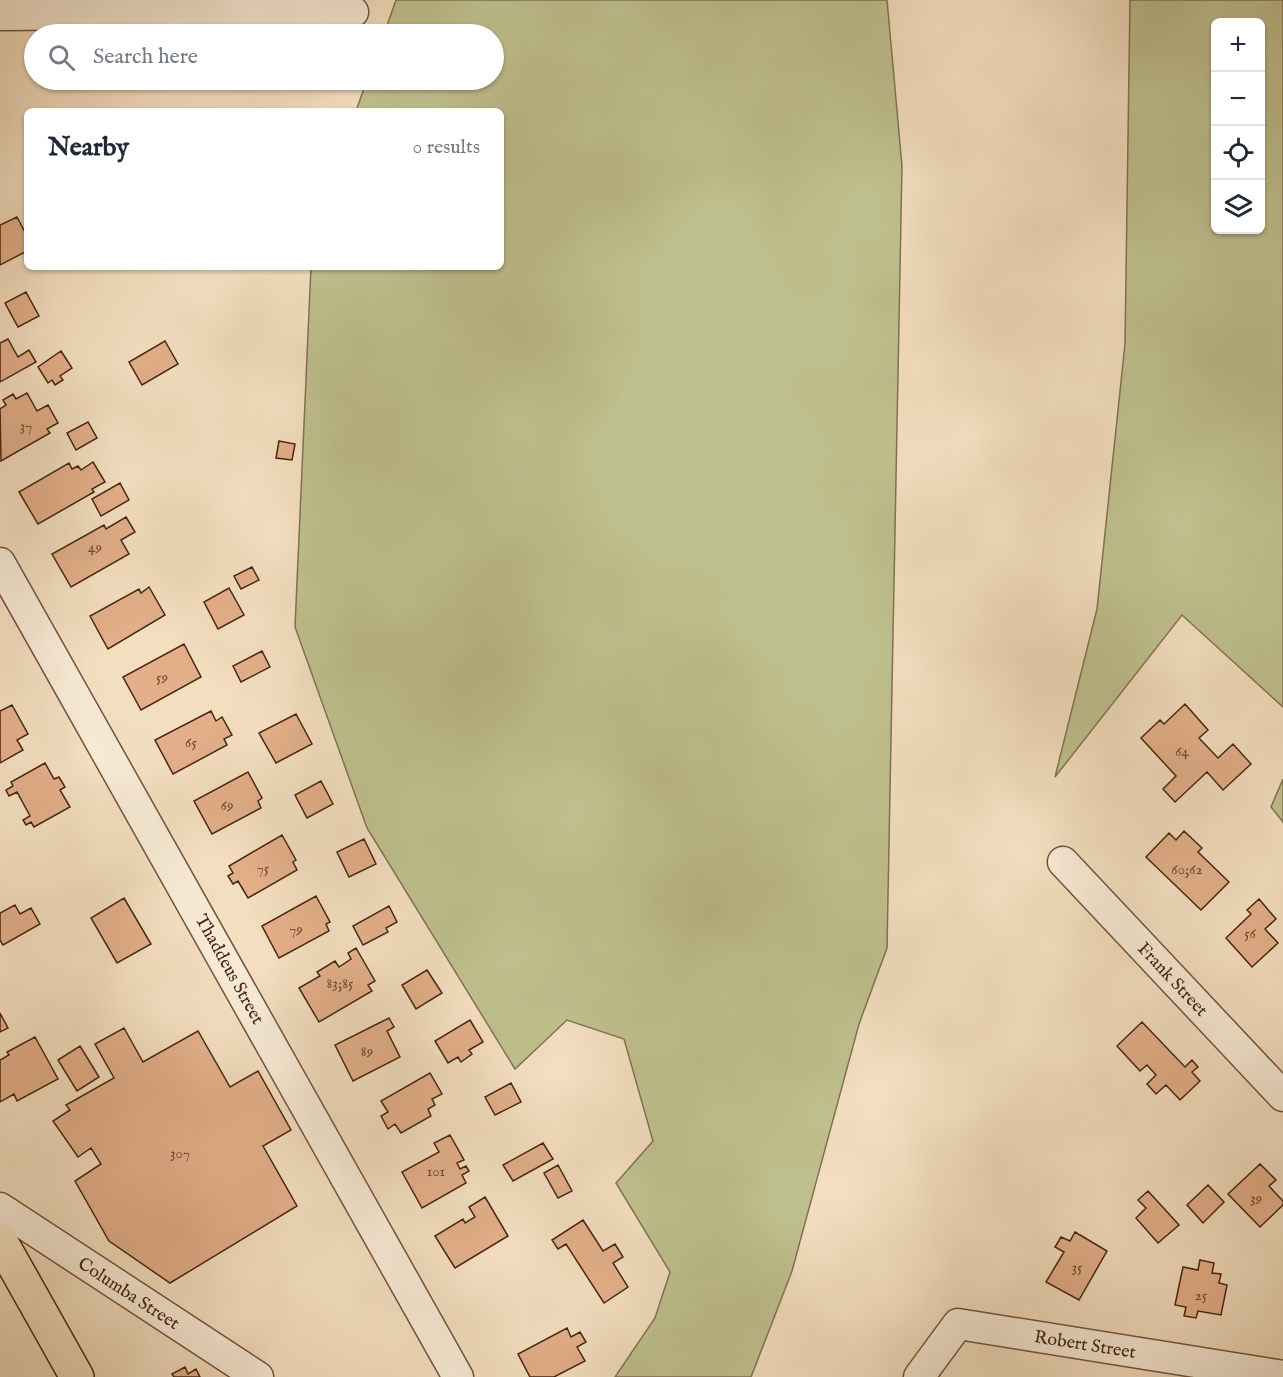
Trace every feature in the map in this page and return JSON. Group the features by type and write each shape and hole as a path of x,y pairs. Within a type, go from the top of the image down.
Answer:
{"main road":[{"path":"0,1240 77,1377"}],"street":[{"path":"0,15 353,12"},
{"name":"Thaddeus Street","path":"0,563 458,1377"},
{"name":"Frank Street","path":"1063,862 1283,1096"},
{"name":"Columba Street","path":"0,1208 258,1377"},
{"name":"Robert Street","path":"918,1377 958,1324 1283,1376"}],"green space":[{"path":"396,0 887,0 902,166 887,948 859,1024 792,1271 751,1377 615,1377 655,1318 670,1272 616,1183 653,1141 624,1039 567,1020 515,1069 367,828 295,627 311,270 504,270 504,108 357,108 363,90 504,90 504,24 388,24"},
{"path":"1130,0 1283,0 1283,707 1182,615 1055,777 1097,609 1125,344"},
{"path":"1283,779 1283,822 1271,807"}],"building":[{"path":"17,217 24,230 24,253 0,265 0,225"},
{"path":"26,292 39,316 18,327 5,303"},
{"path":"8,339 18,357 29,350 36,362 0,382 0,343"},
{"path":"165,341 178,364 142,385 129,362"},
{"path":"61,351 72,368 60,376 63,380 55,385 52,380 48,383 38,367"},
{"path":"27,393 37,411 48,405 58,423 47,429 50,433 1,461 0,409 6,405 3,400 13,394 16,399"},
{"path":"88,422 97,438 76,450 67,433"},
{"path":"279,441 295,444 292,460 276,458"},
{"path":"93,462 105,482 92,489 94,492 38,524 19,492 69,463 72,469 78,466 81,470"},
{"path":"120,483 129,500 101,516 92,499"},
{"path":"126,517 135,532 121,540 129,554 71,587 52,554 104,525 106,529"},
{"path":"252,567 259,580 241,589 234,576"},
{"path":"149,587 165,615 108,649 90,616 139,589 141,593"},
{"path":"229,588 244,615 218,629 204,602"},
{"path":"184,644 201,677 141,710 123,677"},
{"path":"262,651 270,667 241,682 233,666"},
{"path":"1185,704 1208,730 1199,738 1218,758 1233,744 1251,764 1223,790 1207,772 1175,802 1163,789 1176,776 1141,738 1160,720 1164,724"},
{"path":"12,705 28,734 17,740 23,750 0,763 0,711"},
{"path":"211,711 216,721 222,717 232,735 224,739 227,745 173,774 155,740"},
{"path":"296,714 312,744 276,763 259,733"},
{"path":"45,763 54,779 59,777 65,787 60,790 70,807 34,827 31,822 26,825 23,820 30,816 17,792 9,796 6,790 13,786 11,782"},
{"path":"248,772 262,798 258,801 261,808 212,834 194,801"},
{"path":"321,781 333,804 307,818 295,795"},
{"path":"1184,831 1202,848 1198,852 1229,882 1201,910 1146,857 1169,833 1176,840"},
{"path":"282,835 296,860 293,862 297,870 248,898 238,881 233,884 228,876 233,873 229,866"},
{"path":"364,839 376,864 349,877 337,852"},
{"path":"316,896 330,922 326,924 329,931 279,958 262,926"},
{"path":"124,898 151,944 117,963 91,918"},
{"path":"1259,899 1276,919 1265,929 1278,943 1252,967 1226,938 1251,914 1247,910"},
{"path":"15,905 20,914 31,908 40,924 3,945 0,940 0,913"},
{"path":"389,906 397,922 386,928 388,932 363,945 353,926"},
{"path":"356,948 375,981 368,985 372,991 319,1022 299,988 320,976 317,972 335,961 339,967 351,959 348,953"},
{"path":"427,970 442,993 416,1009 402,985"},
{"path":"0,1013 8,1028 0,1032"},
{"path":"389,1018 394,1027 387,1031 400,1057 353,1081 335,1045"},
{"path":"470,1020 483,1042 469,1050 472,1054 461,1062 458,1057 448,1063 435,1041"},
{"path":"1142,1022 1185,1067 1192,1060 1198,1067 1192,1072 1200,1081 1180,1100 1166,1085 1156,1094 1147,1084 1156,1075 1147,1065 1140,1071 1117,1046"},
{"path":"124,1028 143,1062 198,1031 230,1087 258,1071 291,1130 263,1146 297,1206 170,1283 109,1241 75,1181 101,1164 91,1148 78,1157 53,1121 70,1110 66,1105 114,1078 95,1044"},
{"path":"35,1037 58,1079 17,1101 14,1094 0,1102 0,1060 9,1055 7,1052"},
{"path":"80,1046 99,1077 77,1091 58,1060"},
{"path":"430,1073 442,1094 432,1099 435,1105 428,1109 431,1116 401,1133 395,1124 388,1129 381,1116 388,1112 381,1101"},
{"path":"511,1083 521,1102 495,1115 485,1097"},
{"path":"450,1135 464,1160 457,1163 460,1169 466,1166 469,1171 462,1175 466,1183 422,1208 402,1172 439,1152 434,1143"},
{"path":"543,1143 553,1159 513,1181 503,1165"},
{"path":"1260,1164 1276,1180 1269,1186 1283,1201 1283,1205 1260,1227 1228,1194"},
{"path":"558,1165 572,1191 558,1198 544,1173"},
{"path":"1208,1185 1224,1202 1203,1223 1187,1205"},
{"path":"1148,1191 1179,1225 1158,1243 1136,1218 1146,1208 1138,1200"},
{"path":"485,1197 508,1236 455,1268 435,1236 463,1219 465,1223 475,1217 469,1207"},
{"path":"583,1220 603,1251 615,1244 623,1257 613,1263 628,1287 604,1303 566,1244 558,1249 552,1240"},
{"path":"1075,1232 1107,1251 1079,1300 1046,1282 1064,1252 1055,1247 1061,1237 1070,1241"},
{"path":"1200,1260 1214,1263 1212,1273 1221,1274 1219,1283 1227,1285 1221,1315 1198,1311 1196,1318 1184,1316 1186,1307 1175,1305 1183,1267 1198,1270"},
{"path":"567,1328 571,1337 580,1332 586,1342 577,1347 585,1361 554,1377 530,1377 518,1354"},
{"path":"185,1367 188,1374 196,1369 200,1377 174,1377 172,1374"}]}
